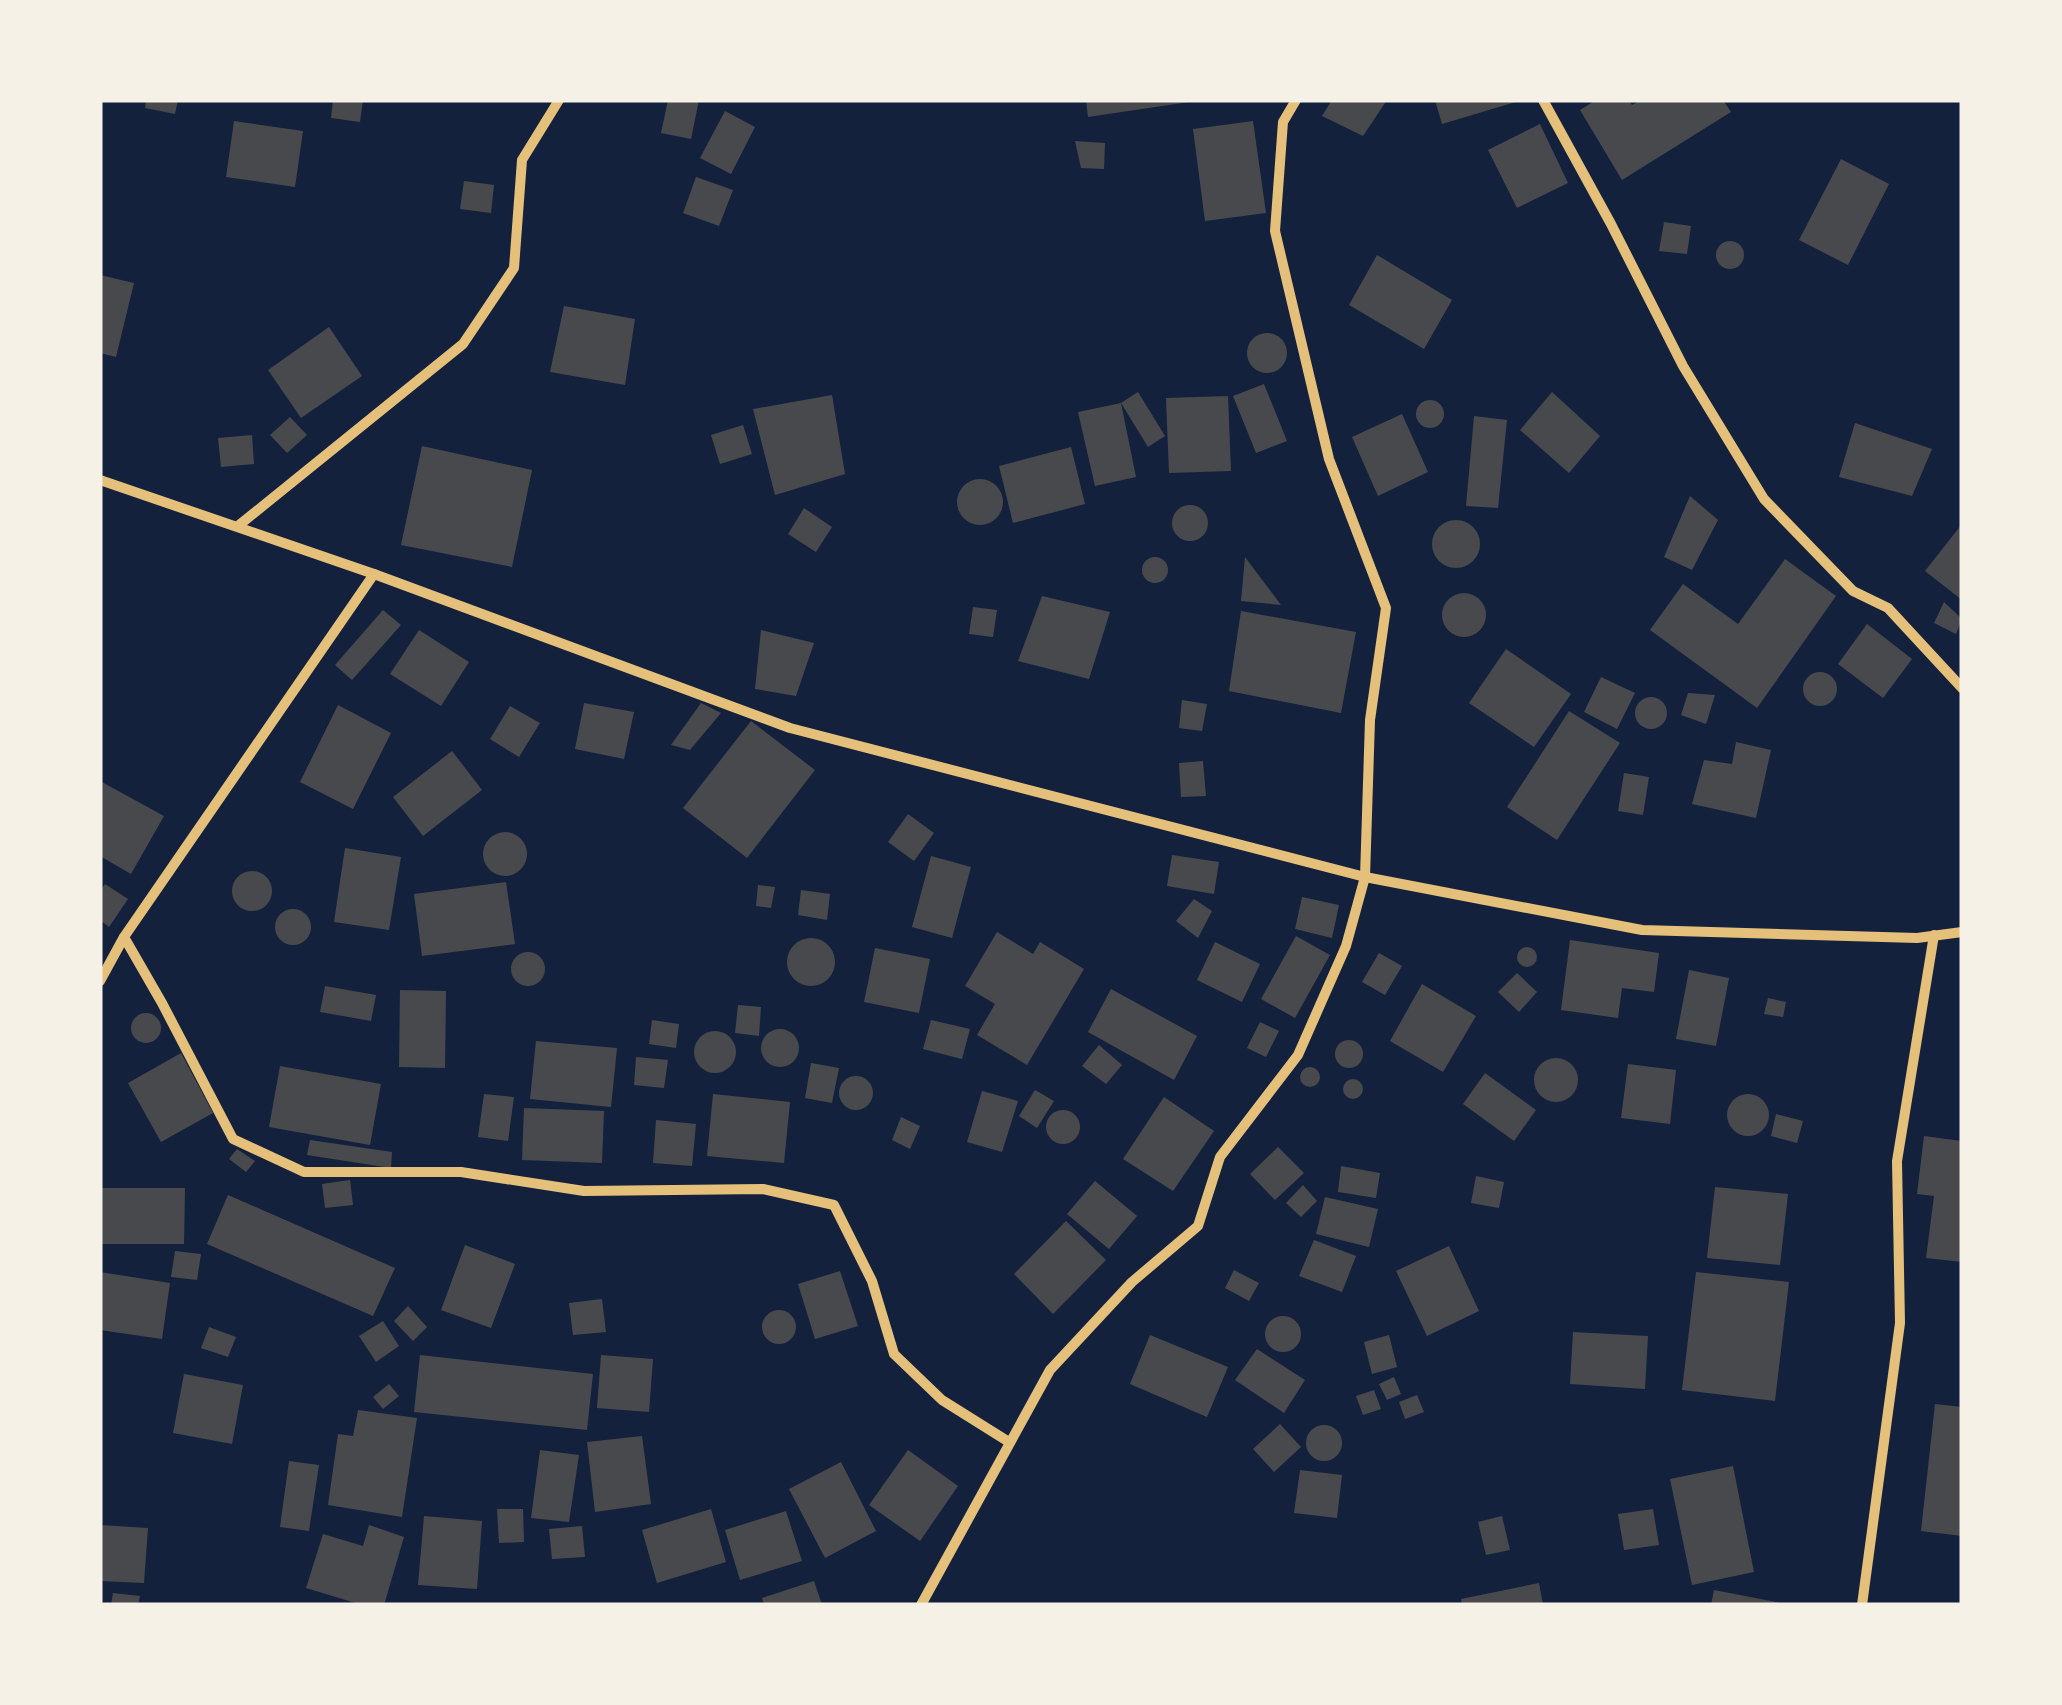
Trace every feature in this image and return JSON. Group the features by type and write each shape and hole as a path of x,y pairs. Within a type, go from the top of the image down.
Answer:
{"street":[{"path":"238,526 463,344 514,268 522,160 559,100"},
{"path":"921,1605 1050,1370 1132,1282 1198,1226 1220,1158 1298,1056 1346,946 1365,877 1370,720 1386,608 1328,459 1274,232 1283,122 1296,100"},
{"path":"1543,100 1683,366 1764,500 1853,591 1888,608 1962,688"},
{"path":"100,480 374,574 790,728 1365,877 1642,930 1917,938 1962,932"},
{"path":"100,981 124,938 374,574"},
{"path":"1862,1605 1900,1323 1897,1160 1934,936"},
{"path":"124,938 232,1139 304,1172 460,1172 584,1191 763,1188 834,1205 872,1281 894,1354 942,1400 1009,1442"}],"building":[{"path":"146,100 178,100 175,114 145,108"},
{"path":"333,100 363,100 360,122 331,118"},
{"path":"668,100 699,100 691,139 661,133"},
{"path":"1086,100 1189,100 1189,102 1088,117"},
{"path":"1332,100 1387,100 1363,136 1322,116"},
{"path":"1435,100 1519,100 1519,101 1442,124"},
{"path":"1596,100 1629,100 1632,105 1641,100 1723,100 1731,112 1622,180 1580,110"},
{"path":"725,111 755,127 731,174 700,158"},
{"path":"234,121 303,131 295,187 226,177"},
{"path":"1253,121 1266,213 1205,221 1193,129"},
{"path":"1540,124 1568,183 1517,208 1488,150"},
{"path":"1075,141 1105,143 1104,169 1081,168"},
{"path":"1841,159 1889,184 1848,265 1799,240"},
{"path":"696,177 733,190 719,226 683,213"},
{"path":"464,181 494,185 491,213 460,209"},
{"path":"1664,222 1691,226 1687,254 1659,251"},
{"path":"1730,241 1740,245 1744,255 1740,265 1730,269 1720,265 1716,255 1720,245"},
{"path":"1377,255 1452,300 1424,349 1349,305"},
{"path":"100,275 134,283 116,357 100,353"},
{"path":"564,306 635,319 625,385 550,372"},
{"path":"329,327 362,376 301,418 268,370"},
{"path":"1267,333 1281,339 1287,353 1281,367 1267,373 1253,367 1247,353 1253,339"},
{"path":"1264,384 1287,441 1256,453 1233,396"},
{"path":"1138,392 1165,436 1148,447 1121,403"},
{"path":"1552,392 1600,436 1569,473 1520,430"},
{"path":"832,395 845,474 775,495 753,409"},
{"path":"1228,396 1231,471 1169,473 1166,398"},
{"path":"1430,400 1440,404 1444,414 1440,424 1430,428 1420,424 1416,414 1420,404"},
{"path":"1121,403 1136,477 1095,486 1078,412"},
{"path":"1402,414 1428,472 1378,496 1352,437"},
{"path":"1474,416 1507,420 1498,508 1466,506"},
{"path":"290,417 307,435 287,453 270,435"},
{"path":"1855,423 1932,449 1912,496 1839,477"},
{"path":"743,425 752,454 720,464 711,435"},
{"path":"252,435 254,464 221,467 218,438"},
{"path":"422,446 532,470 512,567 401,545"},
{"path":"1071,447 1085,504 1013,523 999,466"},
{"path":"980,479 996,486 1003,502 996,518 980,525 964,518 957,502 964,486"},
{"path":"1690,496 1718,520 1692,570 1664,557"},
{"path":"1190,505 1203,510 1208,523 1203,536 1190,541 1177,536 1172,523 1177,510"},
{"path":"804,508 832,527 816,552 788,534"},
{"path":"1456,520 1473,527 1480,544 1473,561 1456,568 1439,561 1432,544 1439,527"},
{"path":"1962,524 1962,600 1925,571"},
{"path":"1155,557 1164,561 1168,570 1164,579 1155,583 1146,579 1142,570 1146,561"},
{"path":"1245,557 1281,605 1241,601"},
{"path":"1785,559 1836,596 1757,708 1650,630 1683,584 1738,624"},
{"path":"1464,593 1479,600 1486,615 1479,630 1464,637 1449,630 1442,615 1449,600"},
{"path":"1042,596 1110,612 1089,679 1018,661"},
{"path":"1944,602 1962,619 1956,634 1934,623"},
{"path":"973,607 997,610 993,637 969,634"},
{"path":"383,610 401,625 352,680 335,665"},
{"path":"1241,611 1356,632 1341,713 1229,691"},
{"path":"1867,624 1912,659 1883,698 1838,664"},
{"path":"419,630 469,662 441,706 390,674"},
{"path":"761,630 814,643 796,696 755,689"},
{"path":"1506,649 1571,694 1534,747 1469,703"},
{"path":"1820,672 1832,677 1837,689 1832,701 1820,706 1808,701 1803,689 1808,677"},
{"path":"1601,677 1635,693 1617,729 1584,712"},
{"path":"1688,693 1715,695 1706,724 1681,715"},
{"path":"1651,697 1663,701 1667,713 1663,725 1651,729 1639,725 1635,713 1639,701"},
{"path":"1182,700 1207,704 1202,731 1179,728"},
{"path":"584,703 634,712 624,759 575,749"},
{"path":"701,703 721,713 690,750 671,745"},
{"path":"338,705 391,733 353,809 300,782"},
{"path":"510,706 540,723 519,757 490,739"},
{"path":"1569,711 1620,743 1557,840 1507,807"},
{"path":"751,721 815,770 747,858 683,808"},
{"path":"1736,742 1771,750 1756,818 1692,804 1704,760 1732,764"},
{"path":"452,751 482,790 423,836 393,797"},
{"path":"1203,761 1206,796 1181,797 1179,763"},
{"path":"1624,773 1649,777 1643,815 1618,811"},
{"path":"100,781 164,816 131,874 100,856"},
{"path":"908,814 934,833 914,861 888,842"},
{"path":"505,832 521,838 527,854 521,870 505,876 489,870 483,854 489,838"},
{"path":"345,848 401,857 389,930 334,922"},
{"path":"1172,855 1219,862 1214,894 1167,886"},
{"path":"931,856 971,867 952,938 912,927"},
{"path":"252,871 266,877 272,891 266,905 252,911 238,905 232,891 238,877"},
{"path":"506,882 515,944 422,956 414,894"},
{"path":"105,884 128,899 109,927 100,920 100,891"},
{"path":"758,885 775,887 771,908 756,906"},
{"path":"801,890 830,894 827,920 798,915"},
{"path":"1302,897 1339,905 1332,938 1295,929"},
{"path":"1194,899 1212,911 1198,938 1176,921"},
{"path":"293,909 306,914 311,927 306,940 293,945 280,940 275,927 280,914"},
{"path":"997,932 1033,954 1040,942 1084,969 1027,1065 977,1035 995,1004 965,986"},
{"path":"1296,936 1330,955 1295,1018 1261,999"},
{"path":"811,938 828,945 835,962 828,979 811,986 794,979 787,962 794,945"},
{"path":"1570,940 1659,953 1654,992 1622,988 1618,1018 1561,1010"},
{"path":"1215,942 1260,964 1242,1002 1197,980"},
{"path":"1523,947 1531,947 1537,957 1531,967 1523,967 1517,961 1517,953"},
{"path":"875,948 930,959 919,1013 864,1002"},
{"path":"528,952 540,957 545,969 540,981 528,986 516,981 511,969 516,957"},
{"path":"1379,953 1402,966 1385,995 1362,982"},
{"path":"1689,970 1729,978 1716,1046 1676,1039"},
{"path":"1517,973 1537,992 1519,1012 1498,992"},
{"path":"1422,984 1476,1016 1443,1072 1390,1041"},
{"path":"325,986 376,995 371,1021 320,1012"},
{"path":"1111,989 1197,1036 1174,1080 1088,1032"},
{"path":"400,990 446,991 445,1068 399,1067"},
{"path":"1768,998 1786,1002 1783,1017 1764,1014"},
{"path":"738,1005 761,1007 759,1036 735,1033"},
{"path":"146,1013 157,1017 161,1028 157,1039 146,1043 135,1039 131,1028 135,1017"},
{"path":"652,1020 679,1024 676,1048 649,1044"},
{"path":"931,1020 970,1029 962,1059 923,1049"},
{"path":"1260,1022 1279,1031 1266,1057 1247,1048"},
{"path":"780,1029 793,1035 799,1048 793,1061 780,1067 767,1061 761,1048 767,1035"},
{"path":"715,1031 730,1037 736,1052 730,1067 715,1073 700,1067 694,1052 700,1037"},
{"path":"1349,1040 1359,1044 1363,1054 1359,1064 1349,1068 1339,1064 1335,1054 1339,1044"},
{"path":"536,1041 617,1048 611,1107 530,1099"},
{"path":"1099,1045 1122,1065 1106,1084 1082,1066"},
{"path":"181,1053 213,1113 161,1142 128,1083"},
{"path":"636,1057 668,1060 664,1088 634,1085"},
{"path":"1556,1058 1572,1064 1578,1080 1572,1096 1556,1102 1540,1096 1534,1080 1540,1064"},
{"path":"811,1063 839,1068 832,1103 805,1098"},
{"path":"1628,1064 1676,1070 1670,1124 1621,1118"},
{"path":"280,1066 381,1084 370,1145 269,1127"},
{"path":"1306,1067 1314,1067 1320,1077 1314,1087 1306,1087 1300,1081 1300,1073"},
{"path":"1485,1073 1536,1110 1514,1141 1463,1104"},
{"path":"856,1076 868,1081 873,1093 868,1105 856,1110 844,1105 839,1093 844,1081"},
{"path":"1353,1079 1363,1089 1353,1099 1343,1089"},
{"path":"1035,1090 1054,1101 1037,1128 1019,1116"},
{"path":"982,1091 1018,1101 1002,1152 967,1142"},
{"path":"484,1094 514,1097 508,1141 478,1137"},
{"path":"713,1094 790,1102 784,1163 707,1156"},
{"path":"1748,1094 1763,1100 1769,1115 1763,1130 1748,1136 1733,1130 1727,1115 1733,1100"},
{"path":"1164,1097 1214,1131 1173,1191 1123,1159"},
{"path":"524,1108 604,1111 602,1163 522,1160"},
{"path":"1063,1110 1075,1115 1080,1127 1075,1139 1063,1144 1051,1139 1046,1127 1051,1115"},
{"path":"1776,1114 1803,1121 1797,1143 1771,1136"},
{"path":"901,1117 920,1126 910,1149 892,1140"},
{"path":"656,1120 696,1124 692,1166 653,1163"},
{"path":"1924,1136 1962,1141 1962,1262 1926,1258 1934,1196 1917,1194"},
{"path":"310,1140 392,1152 391,1168 307,1155"},
{"path":"1278,1147 1304,1173 1275,1200 1250,1174"},
{"path":"237,1149 255,1161 246,1172 229,1159"},
{"path":"1341,1166 1380,1173 1376,1198 1338,1192"},
{"path":"1476,1176 1504,1182 1499,1208 1471,1203"},
{"path":"350,1180 353,1205 325,1208 322,1184"},
{"path":"1095,1181 1137,1216 1109,1249 1067,1214"},
{"path":"1303,1185 1317,1201 1301,1217 1286,1203"},
{"path":"1715,1187 1788,1194 1780,1265 1707,1258"},
{"path":"100,1188 185,1188 184,1244 100,1244"},
{"path":"228,1195 395,1268 373,1316 207,1244"},
{"path":"1325,1197 1378,1209 1369,1247 1316,1234"},
{"path":"1066,1221 1106,1260 1053,1314 1014,1274"},
{"path":"1314,1240 1356,1256 1342,1292 1299,1276"},
{"path":"465,1245 515,1264 491,1328 441,1310"},
{"path":"1449,1246 1479,1311 1427,1336 1396,1271"},
{"path":"175,1251 201,1254 197,1280 171,1277"},
{"path":"1234,1270 1259,1283 1249,1301 1225,1288"},
{"path":"840,1271 858,1326 815,1339 798,1284"},
{"path":"100,1272 170,1283 162,1339 100,1330"},
{"path":"1696,1272 1789,1282 1775,1401 1682,1390"},
{"path":"602,1299 606,1332 573,1335 569,1303"},
{"path":"408,1306 427,1327 413,1341 394,1321"},
{"path":"779,1310 791,1315 796,1327 791,1339 779,1344 767,1339 762,1327 767,1315"},
{"path":"1283,1316 1295,1322 1301,1334 1295,1346 1283,1352 1271,1346 1265,1334 1271,1322"},
{"path":"383,1321 399,1346 376,1362 359,1336"},
{"path":"209,1327 236,1337 228,1357 201,1348"},
{"path":"1573,1332 1648,1336 1645,1389 1570,1384"},
{"path":"1150,1335 1228,1367 1207,1417 1130,1384"},
{"path":"1389,1335 1397,1367 1372,1374 1364,1342"},
{"path":"1257,1349 1305,1380 1284,1413 1235,1380"},
{"path":"420,1355 593,1374 587,1430 414,1412"},
{"path":"601,1355 653,1359 649,1412 597,1408"},
{"path":"184,1374 243,1385 232,1444 173,1433"},
{"path":"1394,1377 1401,1394 1387,1400 1379,1384"},
{"path":"389,1384 399,1396 383,1409 373,1397"},
{"path":"1374,1390 1381,1409 1363,1415 1356,1396"},
{"path":"1417,1395 1424,1412 1405,1419 1399,1402"},
{"path":"1935,1404 1962,1407 1962,1536 1921,1531"},
{"path":"358,1410 417,1418 402,1517 328,1505 338,1434 353,1436"},
{"path":"1280,1424 1301,1447 1274,1472 1253,1449"},
{"path":"1324,1425 1337,1430 1342,1443 1337,1456 1324,1461 1311,1456 1306,1443 1311,1430"},
{"path":"642,1436 651,1504 595,1512 587,1442"},
{"path":"540,1450 579,1455 569,1522 531,1518"},
{"path":"908,1450 958,1486 920,1541 869,1505"},
{"path":"289,1461 319,1465 309,1531 280,1527"},
{"path":"841,1462 876,1531 825,1558 789,1489"},
{"path":"1733,1466 1754,1572 1692,1585 1670,1479"},
{"path":"1300,1470 1342,1475 1337,1518 1294,1513"},
{"path":"497,1509 523,1509 524,1542 499,1543"},
{"path":"711,1509 726,1562 657,1583 642,1530"},
{"path":"1653,1509 1659,1545 1624,1550 1618,1514"},
{"path":"786,1511 802,1561 740,1580 725,1530"},
{"path":"424,1516 482,1521 477,1589 418,1585"},
{"path":"1502,1516 1510,1550 1486,1555 1478,1522"},
{"path":"100,1525 148,1528 144,1583 100,1581"},
{"path":"369,1525 404,1537 384,1605 362,1605 306,1588 323,1534 363,1546"},
{"path":"582,1526 585,1557 552,1559 549,1529"},
{"path":"814,1581 822,1605 764,1605 762,1598"},
{"path":"1539,1583 1543,1605 1462,1605 1461,1599"},
{"path":"1714,1590 1781,1603 1781,1605 1711,1605"},
{"path":"113,1593 140,1596 138,1605 111,1605"}]}
